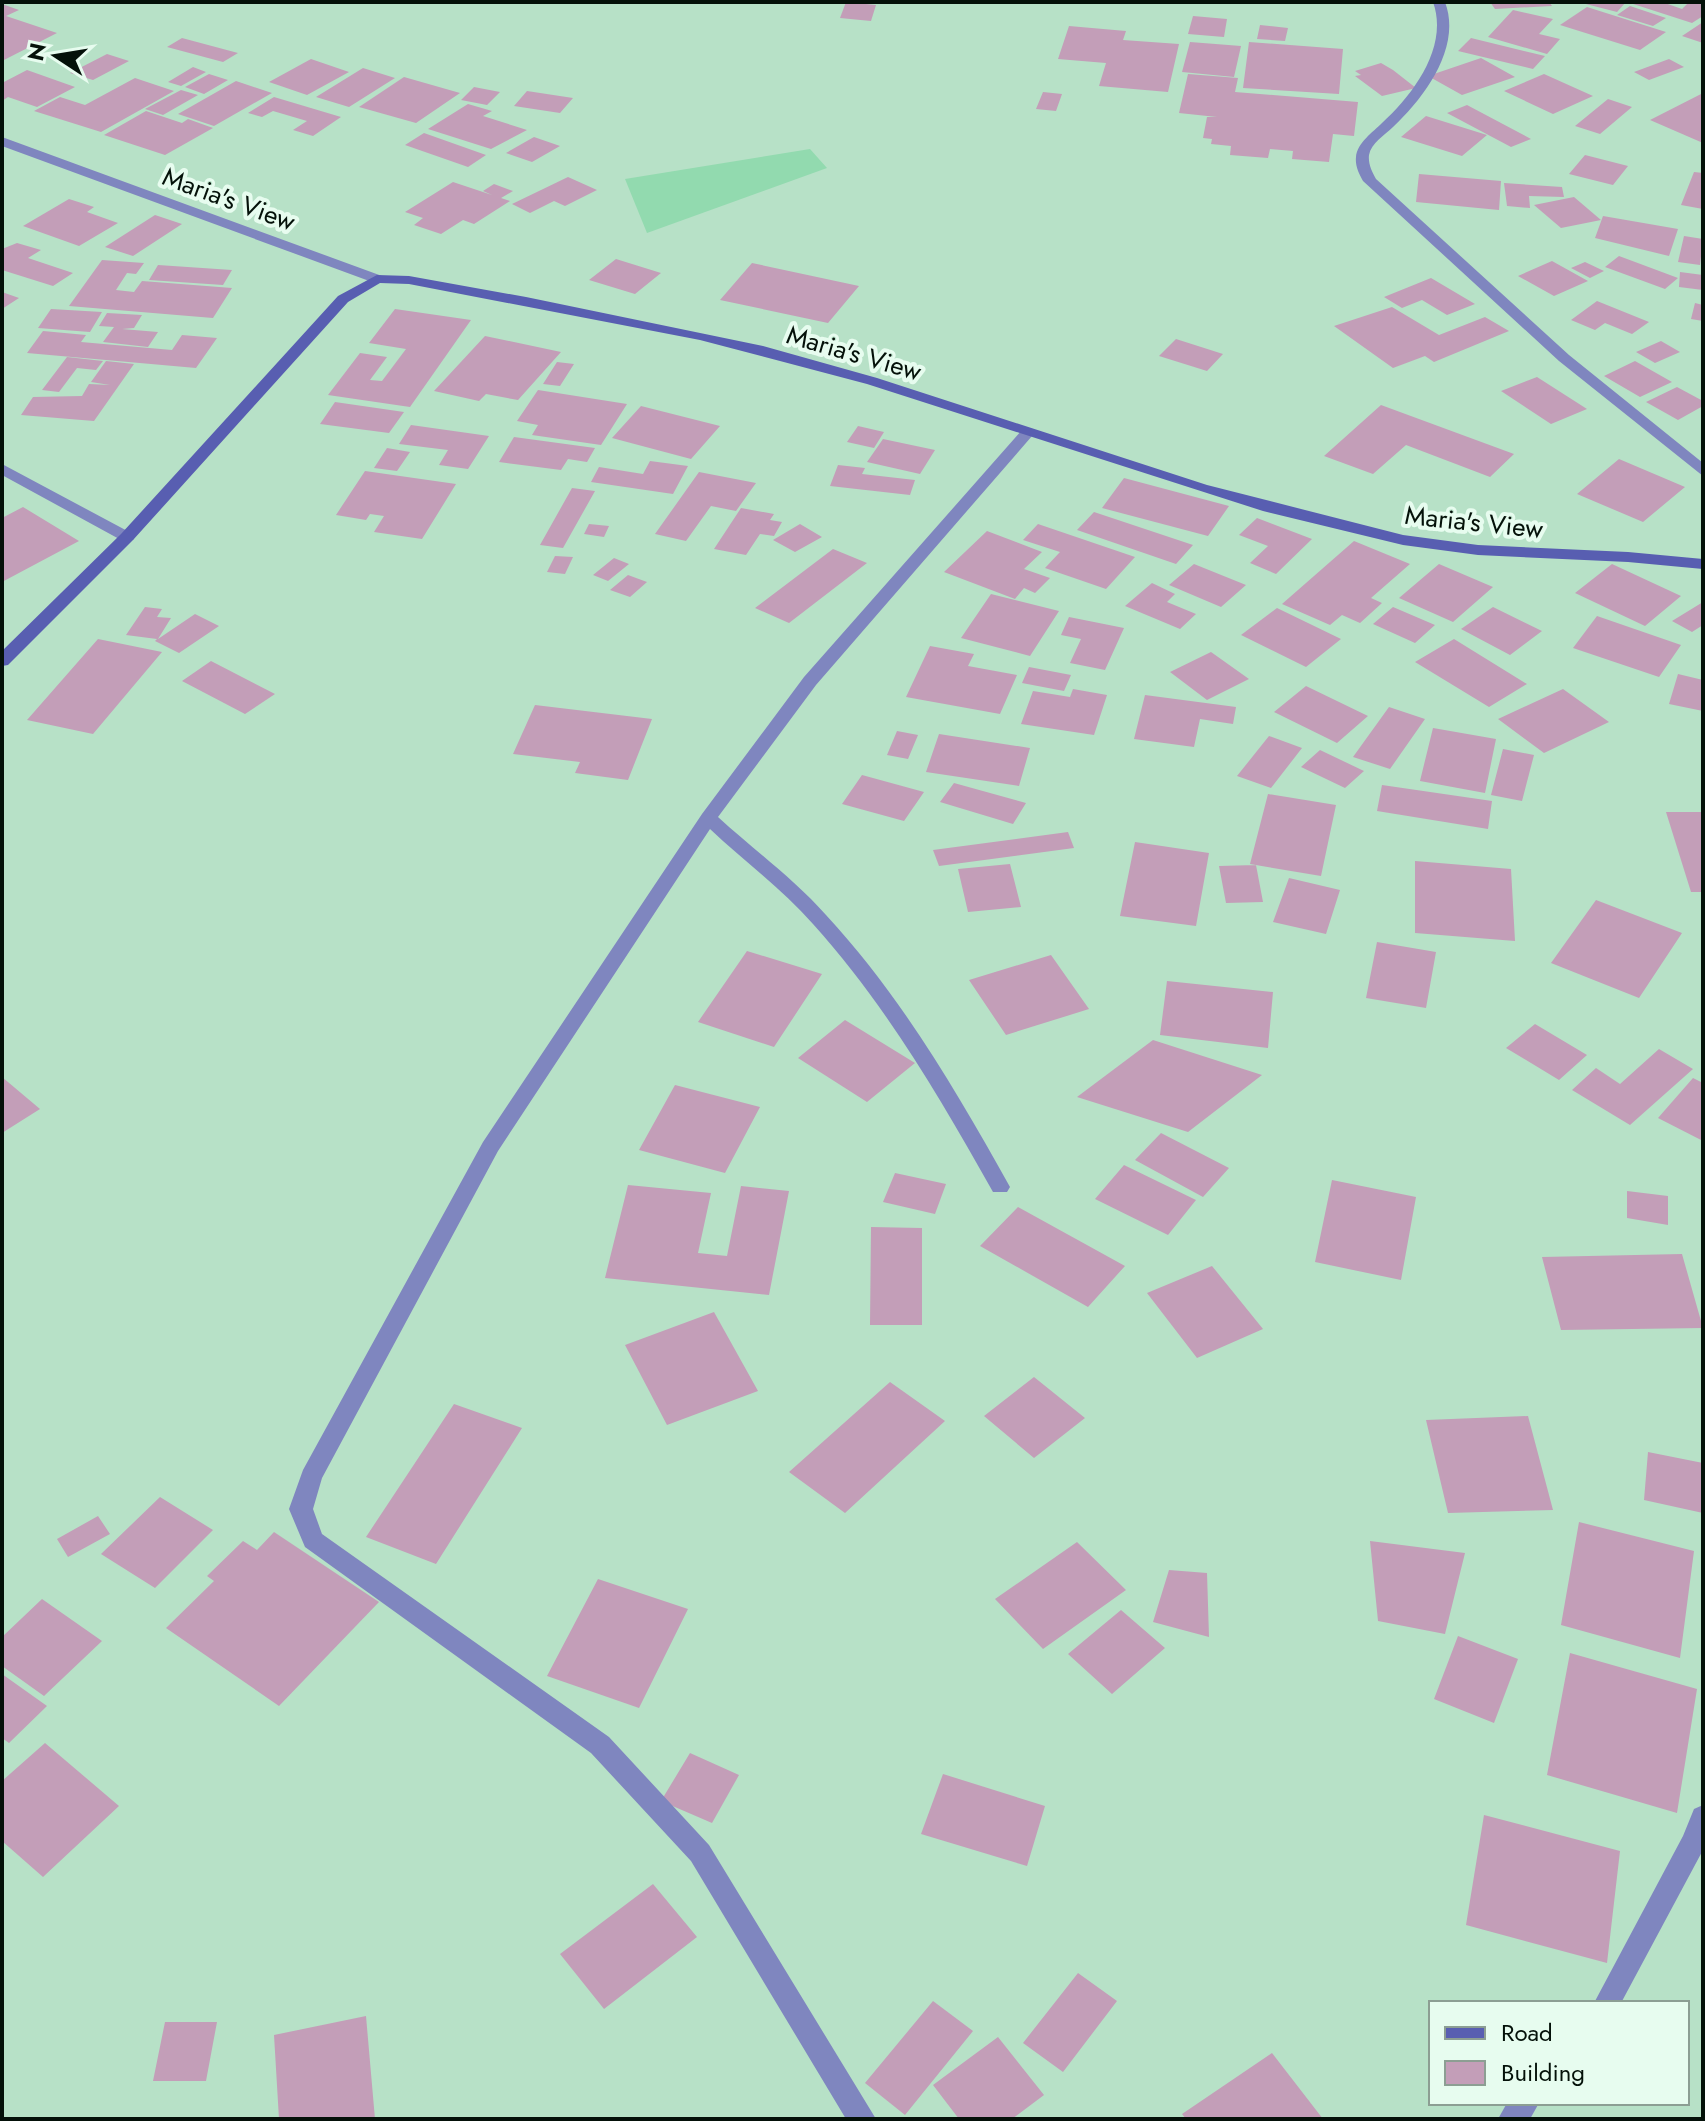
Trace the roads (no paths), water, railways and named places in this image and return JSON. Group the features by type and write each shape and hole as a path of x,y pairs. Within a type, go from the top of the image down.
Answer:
{"street":[{"path":"1439,2 1444,10 1442,48 1420,87 1364,149 1362,165 1370,181 1564,358 1701,467"},
{"name":"Maria's View","path":"2,141 377,279 409,280 694,333 870,380 1188,483 1404,541 1486,553 1703,564"},
{"path":"2,661 127,537 343,299 377,279"},
{"path":"862,2119 700,1853 600,1745 313,1540 301,1509 311,1477 490,1147 708,818 810,681 1027,433"},
{"path":"2,469 127,537"},
{"path":"708,818 819,918 883,996 943,1083 1000,1187"},
{"path":"1608,2001 1695,1840 1703,1817"}]}
